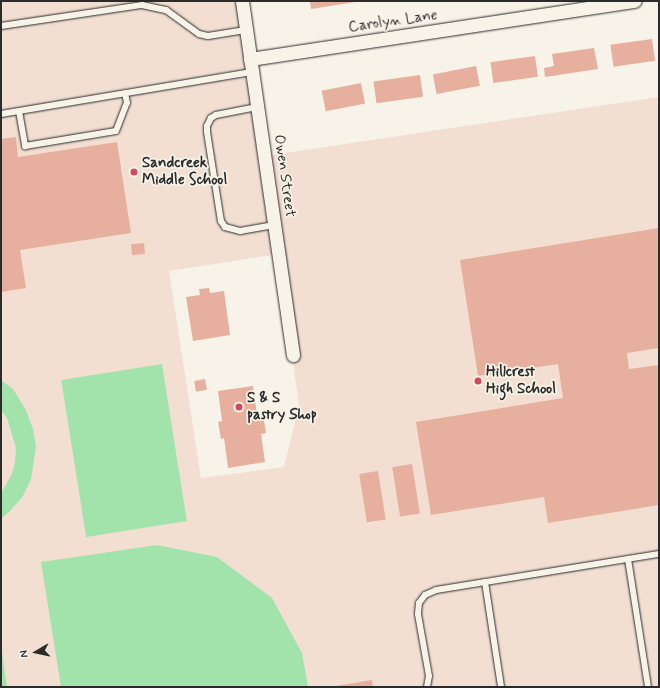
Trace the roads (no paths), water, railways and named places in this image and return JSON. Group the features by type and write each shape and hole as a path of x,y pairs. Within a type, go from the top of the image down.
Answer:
{"street":[{"name":"Owen Street","path":"242,1 294,355"},
{"name":"Carolyn Lane","path":"250,59 635,1"}],"lane":[{"path":"1,26 142,5 166,10 199,34 208,36 246,30"},
{"path":"1,114 252,72"},
{"path":"19,111 25,146 116,131 127,103 125,93"},
{"path":"257,107 216,114 211,118 207,126 220,221 225,227 240,231 275,225"},
{"path":"427,687 429,676 418,614 419,604 425,595 436,590 659,554"},
{"path":"628,559 648,687"},
{"path":"485,582 501,687"}],"place":[{"name":"Sandcreek Middle School","path":"134,172"},
{"name":"Hillcrest High School","path":"478,381"},
{"name":"S & S pastry Shop","path":"239,407"}]}
